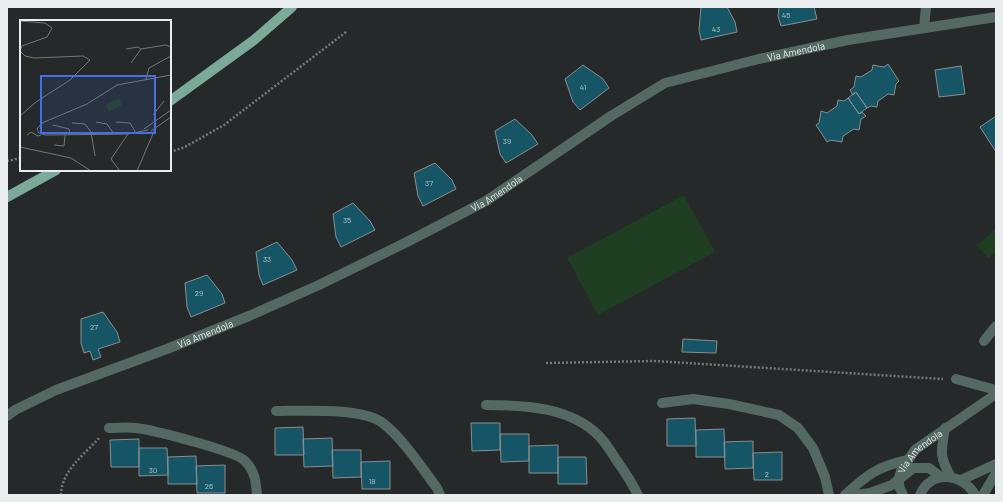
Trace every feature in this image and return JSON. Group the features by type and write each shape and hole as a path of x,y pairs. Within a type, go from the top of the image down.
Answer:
{"main road":[{"path":"171,100 254,40 292,7"},
{"path":"7,197 54,171"}],"street":[{"path":"924,28 926,7"},
{"name":"Via Amendola","path":"7,416 15,410 56,390 167,349 249,316 319,285 405,243 486,201 611,116 665,83 759,59 848,40 996,17"},
{"path":"984,341 996,326"},
{"path":"956,380 996,390"},
{"name":"Via Amendola","path":"903,495 899,486 899,478 902,468 916,449 996,394"},
{"path":"662,403 693,398 779,415 798,428 813,448 825,477 829,495"},
{"path":"486,405 533,407 562,414 581,422 600,436 633,485 638,495"},
{"path":"276,411 324,410 368,416 384,423 402,441 437,488 440,495"},
{"path":"109,428 136,428 223,450 244,460 253,472 256,482 257,495"},
{"name":"Via Amendola","path":"945,428 941,454 945,467 951,478"},
{"path":"845,495 866,476 887,464 908,460"},
{"path":"920,495 929,483 996,464"},
{"name":"Via Amendola","path":"856,495 870,493 892,485 913,468 929,468 951,478"},
{"path":"983,495 996,473"},
{"path":"951,478 969,486 975,495"}],"path":[{"path":"171,152 185,147 224,125 346,32"},
{"path":"7,161 20,158"},
{"path":"546,363 654,361 956,380"},
{"path":"61,495 61,488 66,475 109,428"}],"green space":[{"path":"684,195 715,252 598,315 567,258"},
{"path":"996,228 996,251 989,258 977,246"}],"building":[{"path":"701,7 727,7 735,22 737,32 701,40 699,30"},
{"path":"779,7 814,7 817,19 781,26 778,16"},
{"path":"888,64 899,81 896,84 894,95 888,94 878,101 877,107 871,106 867,108 856,92 853,95 850,90 854,87 856,76 861,77 872,70 873,65 884,67"},
{"path":"583,65 603,79 609,88 580,110 573,102 565,79"},
{"path":"961,66 965,94 939,97 935,70"},
{"path":"856,92 867,108 859,114 848,98"},
{"path":"848,98 859,114 862,112 866,116 861,119 859,130 854,129 843,136 842,142 831,140 827,142 816,125 819,123 821,111 827,113 837,106 838,100 844,101"},
{"path":"996,116 996,152 980,127"},
{"path":"515,119 532,135 538,144 506,163 500,154 495,131"},
{"path":"435,163 452,180 456,189 423,206 418,196 414,173"},
{"path":"353,203 370,221 375,230 341,247 336,237 333,214"},
{"path":"277,242 292,260 297,270 263,285 259,275 256,252"},
{"path":"207,275 222,294 225,303 191,317 187,307 185,283"},
{"path":"103,312 117,332 120,342 98,349 101,357 93,360 90,351 84,353 81,343 81,319"},
{"path":"683,339 717,341 716,353 682,352"},
{"path":"695,418 696,446 667,446 667,419"},
{"path":"471,423 500,423 500,450 472,451"},
{"path":"303,427 304,455 275,455 275,428"},
{"path":"724,429 725,457 696,457 696,430"},
{"path":"500,434 529,434 529,461 501,462"},
{"path":"332,438 333,466 304,467 303,439"},
{"path":"139,439 139,467 111,467 110,440"},
{"path":"753,441 753,468 725,469 724,442"},
{"path":"558,445 558,473 529,473 529,446"},
{"path":"139,448 167,448 168,475 139,476"},
{"path":"332,450 361,450 361,477 333,478"},
{"path":"782,452 782,480 754,480 753,453"},
{"path":"196,456 197,484 168,484 168,457"},
{"path":"558,457 586,457 587,484 558,484"},
{"path":"390,461 390,489 362,489 361,462"},
{"path":"225,465 225,493 197,493 196,466"}]}
